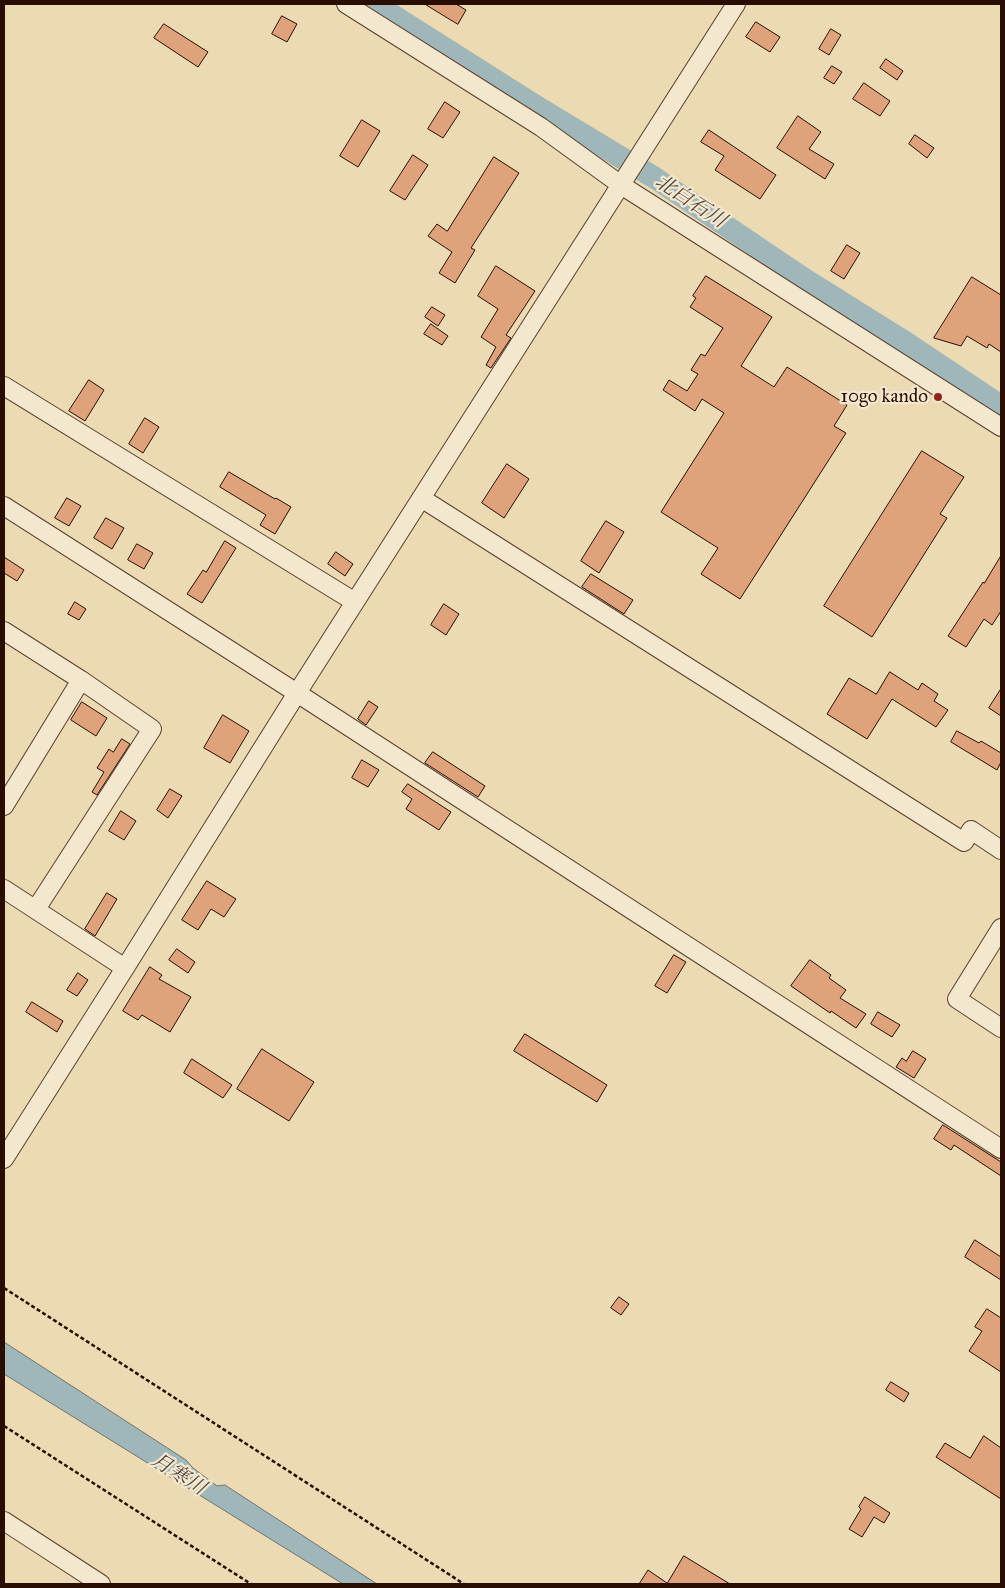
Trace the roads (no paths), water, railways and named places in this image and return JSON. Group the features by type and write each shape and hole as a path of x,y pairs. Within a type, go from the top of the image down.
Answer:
{"street":[{"path":"346,4 541,126 1001,426"},
{"path":"4,1159 354,602 736,4"},
{"path":"4,386 354,602"},
{"path":"421,498 964,842 971,830 1001,850"},
{"path":"4,506 297,693 1001,1149"},
{"path":"4,631 152,729 36,909"},
{"path":"4,806 80,680"},
{"path":"4,889 125,968"},
{"path":"999,936 957,999 1001,1028"},
{"path":"4,1521 101,1584"}],"water":[{"name":"月寒川","path":"4,1342 186,1460 193,1468 217,1486 225,1485 377,1584 343,1584 4,1374"}],"waterway":[{"name":"北白石川","path":"375,4 536,106 655,178 803,278 902,340 1001,406"}],"place":[{"name":"10go kando","path":"938,397"}]}
